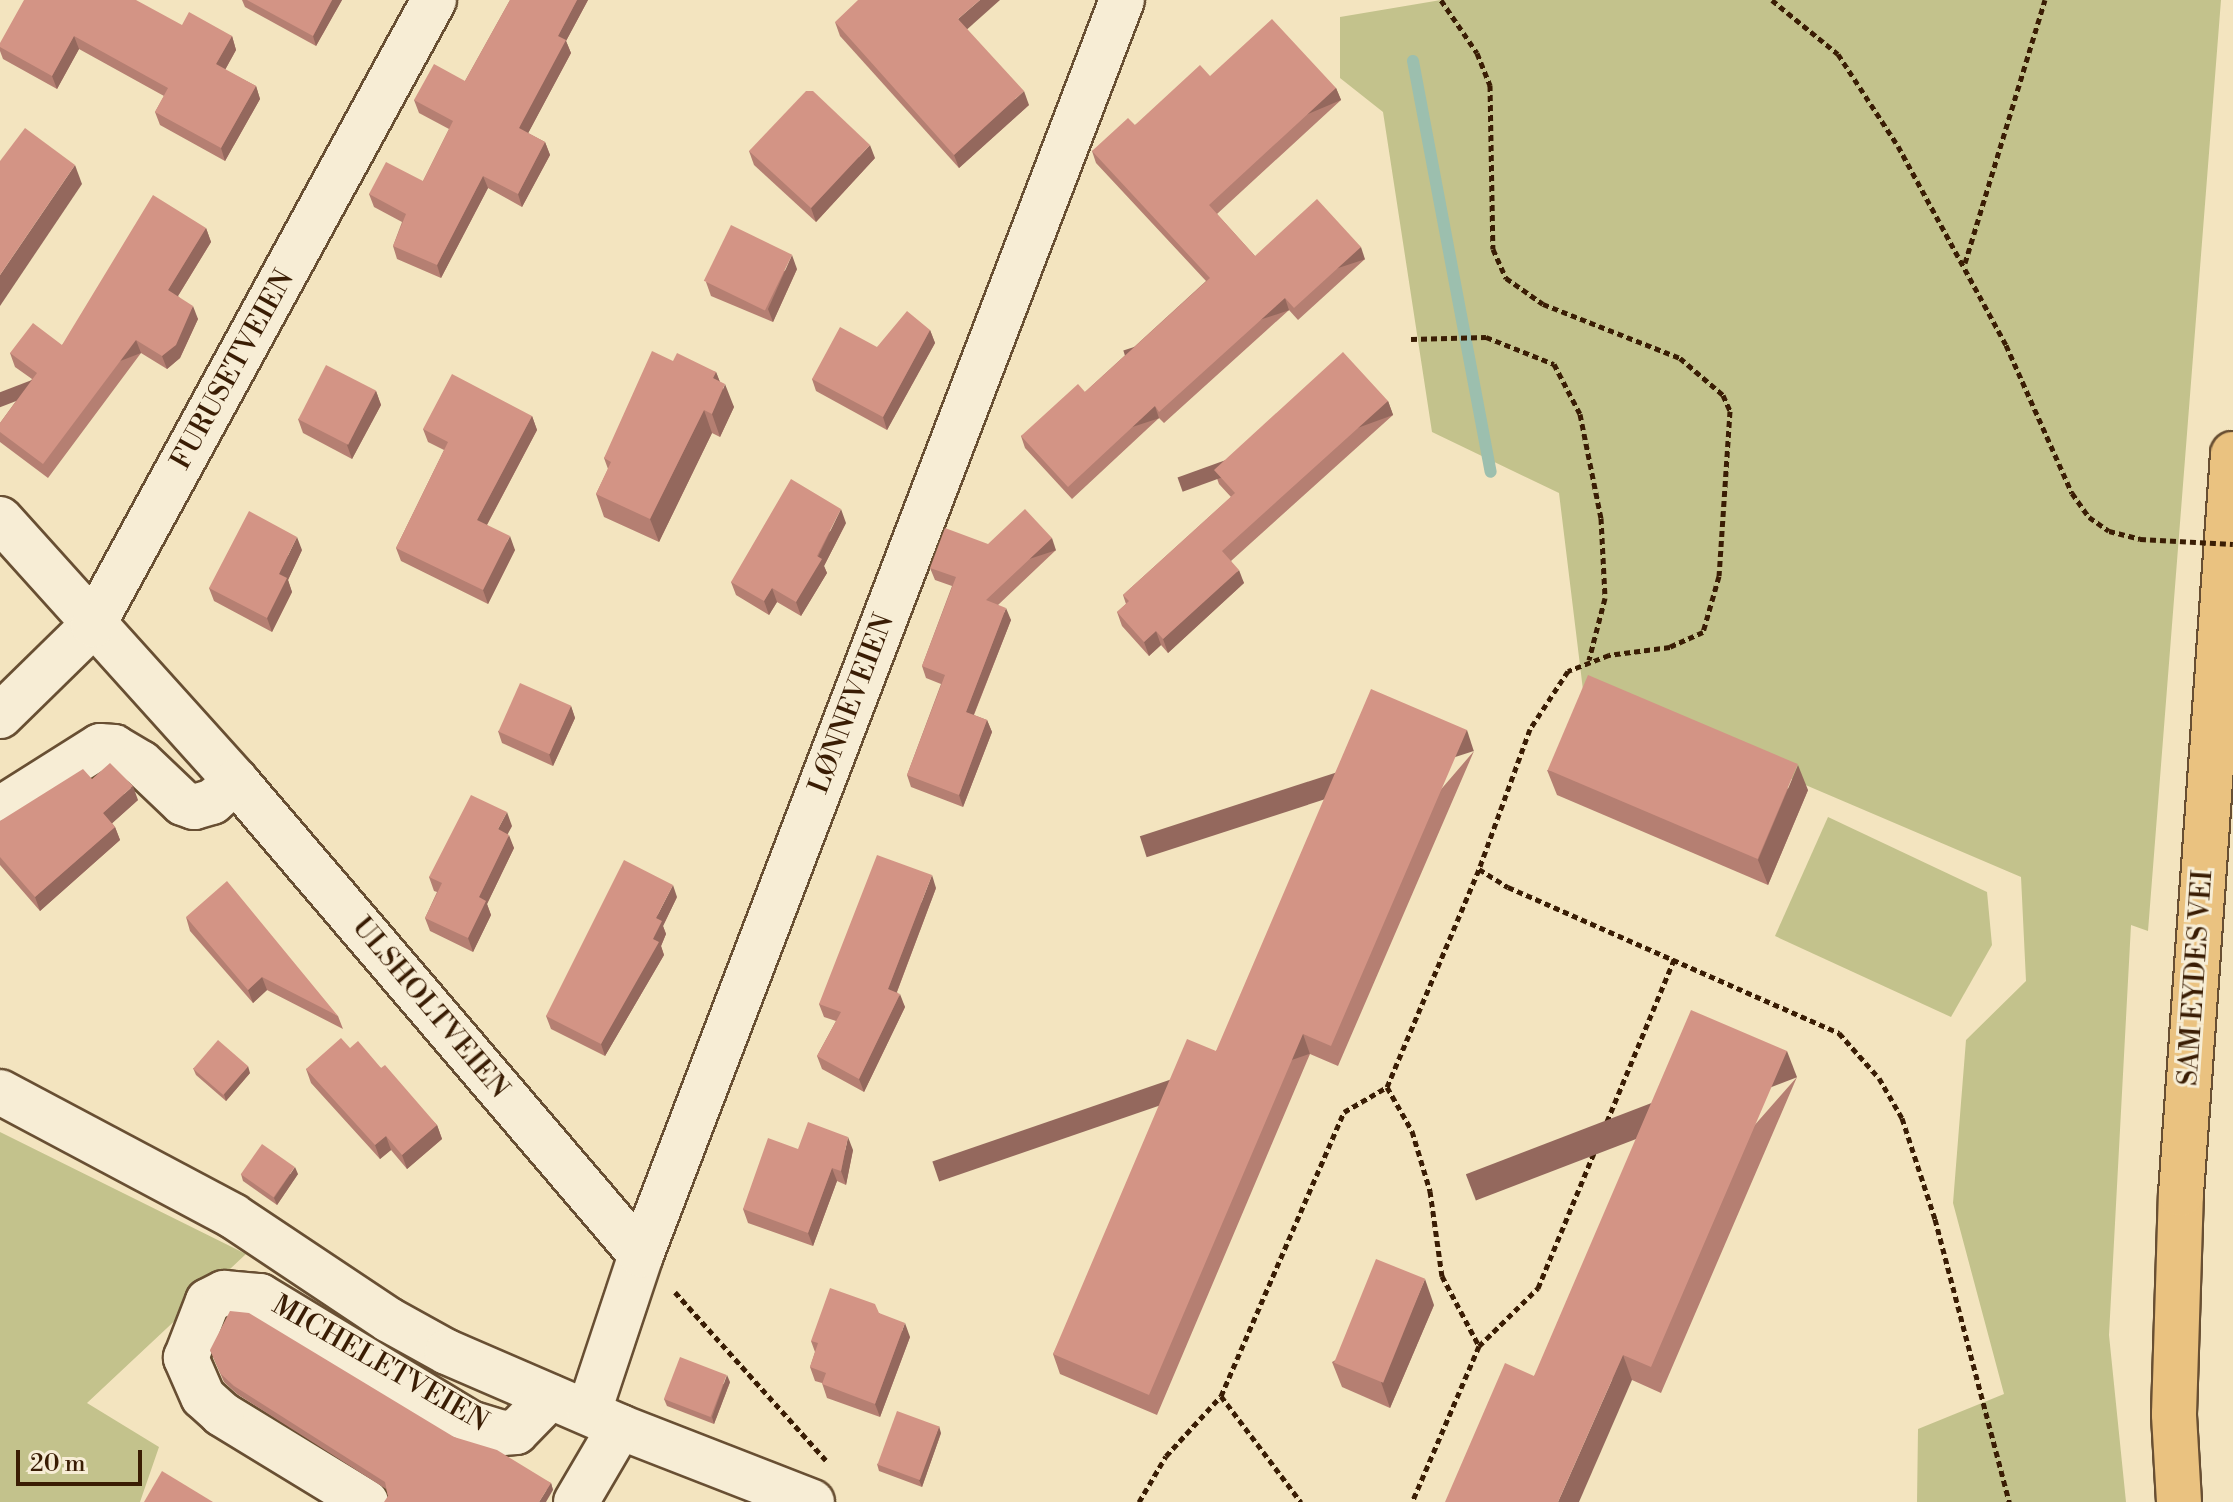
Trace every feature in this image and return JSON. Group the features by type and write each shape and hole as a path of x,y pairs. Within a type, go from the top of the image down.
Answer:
{"main road":[{"name":"SAM EYDES VEI","path":"2179,1502 2175,1386 2181,1194 2226,650 2233,454"}],"street":[{"name":"FURUSETVEIEN","path":"0,716 93,625 434,0"},
{"name":"LØNNEVEIEN","path":"586,1412 641,1255 1122,0"},
{"name":"ULSHOLTVEIEN","path":"0,519 236,781 641,1255"},
{"path":"0,809 84,751 100,746 114,747 141,763 183,803 194,807 212,802 236,781"},
{"name":"MICHELETVEIEN","path":"0,1092 233,1216 389,1320 586,1412 820,1482"},
{"name":"MICHELETVEIEN","path":"366,1502 222,1414 203,1397 186,1358 208,1301 224,1293 260,1296 470,1423 502,1433 516,1432 586,1412"},
{"path":"576,1502 586,1412"}],"path":[{"path":"1139,1502 1166,1456 1221,1396 1344,1112 1387,1087 1479,869 1530,729 1568,671 1589,660 1670,647 1703,632 1719,576 1730,411 1723,395 1680,358 1543,304 1506,278 1493,249 1490,85 1477,53 1441,0"},
{"path":"1772,0 1838,54 1964,264 2072,493 2089,517 2109,531 2140,539 2233,544"},
{"path":"1964,264 2045,0"},
{"path":"1411,339 1443,334 1486,337 1554,364 1580,414 1601,518 1605,598 1589,660"},
{"path":"1479,869 1508,887 1839,1033 1879,1078 1902,1118 1935,1219 2009,1502"},
{"path":"1412,1502 1479,1346 1538,1288 1674,959"},
{"path":"1387,1087 1412,1131 1421,1161 1442,1276 1479,1346"},
{"path":"641,1255 820,1482"},
{"path":"1221,1396 1301,1502"}],"shaded area":[{"path":"1441,0 2221,0 2148,931 2131,925 2109,1335 2126,1502 1917,1502 1918,1429 2004,1394 1953,1203 1966,1040 2026,981 2021,877 1583,690 1559,493 1432,432 1383,112 1340,78 1340,17"},
{"path":"1828,817 1987,892 1992,945 1951,1017 1775,936"},
{"path":"0,1132 246,1254 87,1403 159,1447 140,1502 0,1502"}],"building":[{"path":"24,0 136,0 182,25 189,12 232,36 216,64 256,86 221,148 155,112 168,88 74,36 52,76 0,47"},
{"path":"247,0 332,0 313,36"},
{"path":"510,0 577,0 558,36 566,40 519,128 545,142 518,194 483,176 437,265 393,246 406,214 369,194 386,162 423,181 453,121 414,100 434,64 465,81"},
{"path":"858,0 980,0 958,19 1024,91 954,155 835,22"},
{"path":"1272,19 1336,88 1209,205 1255,256 1317,199 1361,247 1294,308 1285,298 1159,412 1155,406 1068,487 1021,436 1078,384 1085,392 1210,278 1092,151 1128,118 1135,125 1200,65 1210,76"},
{"path":"806,91 813,91 870,145 811,208 749,151"},
{"path":"25,128 75,165 0,275 0,161"},
{"path":"153,195 206,228 168,290 193,306 176,345 162,356 136,340 43,464 0,432 0,423 37,373 10,353 33,323 62,345"},
{"path":"731,225 792,255 765,311 704,281"},
{"path":"907,311 930,330 883,417 812,379 840,327 877,347"},
{"path":"652,351 673,361 677,353 716,372 713,378 725,384 712,414 704,410 650,519 596,494 611,462 604,458"},
{"path":"1343,352 1388,401 1222,551 1239,570 1163,639 1156,631 1144,642 1117,612 1129,601 1123,595 1235,493 1214,470"},
{"path":"326,365 376,390 348,445 298,419"},
{"path":"452,374 532,416 477,520 510,536 483,590 396,548 448,442 423,429"},
{"path":"791,479 841,509 817,556 822,559 796,602 772,588 764,601 731,582"},
{"path":"1025,509 1052,538 986,600 1006,608 966,712 987,720 959,795 907,775 945,675 922,666 956,577 930,568 945,528 988,544"},
{"path":"249,511 297,537 279,574 287,578 267,618 209,588"},
{"path":"1588,675 1798,764 1758,859 1548,770"},
{"path":"520,683 571,706 550,754 498,731"},
{"path":"1371,689 1467,730 1331,1046 1303,1034 1149,1395 1053,1354 1187,1039 1216,1051"},
{"path":"110,763 133,786 103,813 115,827 35,897 0,857 0,821 83,769 92,779"},
{"path":"471,795 507,812 498,829 509,835 479,897 486,901 468,938 425,918 442,883 429,877"},
{"path":"877,855 932,875 888,989 900,994 859,1079 817,1056 841,1012 819,1004"},
{"path":"624,860 673,885 656,918 662,921 653,939 659,942 601,1044 546,1016"},
{"path":"227,881 338,1016 262,977 248,990 186,917"},
{"path":"1691,1010 1787,1051 1651,1367 1623,1355 1558,1502 1445,1502 1505,1363 1534,1376"},
{"path":"341,1038 350,1048 358,1041 381,1068 385,1065 437,1125 402,1155 386,1136 375,1145 306,1069"},
{"path":"218,1040 248,1066 223,1095 193,1069"},
{"path":"808,1122 848,1137 841,1171 832,1168 808,1233 743,1209 768,1138 798,1149"},
{"path":"262,1144 295,1167 274,1197 241,1174"},
{"path":"1376,1259 1425,1279 1383,1383 1334,1363"},
{"path":"830,1288 875,1304 879,1313 905,1323 875,1404 822,1384 826,1373 810,1367 818,1343 811,1341"},
{"path":"230,1311 249,1313 454,1437 497,1450 551,1483 539,1502 384,1502 388,1496 385,1482 234,1386 221,1374 210,1350"},
{"path":"680,1357 727,1375 711,1417 664,1399"},
{"path":"897,1411 939,1426 920,1480 878,1465"},
{"path":"162,1471 213,1502 144,1502"}],"waterway":[{"path":"1413,61 1491,472"}]}
